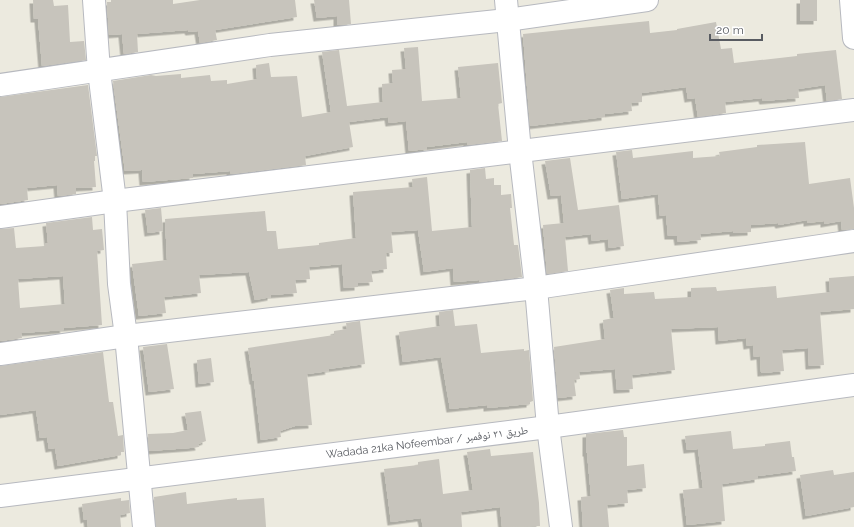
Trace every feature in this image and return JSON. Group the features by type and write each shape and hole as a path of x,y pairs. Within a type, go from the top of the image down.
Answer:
{"street":[{"path":"94,0 99,71 115,201 119,284 126,336 144,527"},
{"path":"0,85 507,10 647,0"},
{"path":"851,0 854,38"},
{"path":"507,10 520,152 536,288 548,427 561,527"},
{"path":"0,217 115,201 854,110"},
{"path":"0,354 126,336 536,288 854,241"},
{"name":"Wadada 21ka Nofeembar / طريق ٢١ نوفمبر","path":"0,496 548,427 854,385"}],"building":[{"path":"33,0 53,0 54,6 68,5 70,42 84,41 86,60 42,66 38,19 34,19"},
{"path":"111,0 173,0 173,4 200,0 295,0 297,17 215,30 217,40 200,43 198,31 189,32 188,30 137,34 138,52 124,54 122,34 109,35 107,2 111,2"},
{"path":"314,0 349,0 351,24 337,25 337,16 317,18"},
{"path":"800,0 817,0 817,21 800,21"},
{"path":"649,21 650,33 677,30 716,22 721,49 732,48 734,63 836,50 842,99 827,101 825,85 798,89 799,98 763,101 762,98 725,102 726,113 698,117 695,98 688,99 686,87 642,93 642,102 631,103 632,111 605,114 605,117 530,126 523,34"},
{"path":"418,47 422,101 461,98 458,67 498,63 502,103 498,104 502,141 467,145 467,142 409,151 406,121 389,123 388,117 349,122 353,147 305,156 306,165 231,174 230,171 193,174 193,178 143,182 142,170 125,171 113,81 151,75 181,74 181,78 210,75 211,81 227,80 227,84 257,79 256,65 269,63 271,77 297,76 302,117 331,112 322,52 339,50 347,106 383,102 382,84 393,83 392,70 406,69 404,48"},
{"path":"88,85 97,156 95,156 94,161 96,187 76,188 76,194 58,196 57,185 27,188 28,200 0,204 0,97"},
{"path":"805,142 809,184 850,178 854,208 854,229 842,230 841,221 824,224 824,221 807,223 807,220 779,225 778,223 751,225 751,232 733,233 733,231 700,234 701,240 678,242 677,236 668,236 666,215 660,216 658,194 622,199 616,152 632,150 633,158 693,151 693,158 720,156 719,152 757,147 757,145"},
{"path":"570,158 578,210 619,205 624,246 609,248 608,239 592,241 591,234 565,237 568,271 547,274 543,225 564,223 561,195 551,196 545,161"},
{"path":"485,168 486,179 494,178 494,185 501,185 501,195 511,194 512,208 510,208 514,245 518,245 522,277 479,282 479,280 454,282 453,268 424,272 418,230 391,232 393,253 386,253 387,269 371,271 373,282 358,283 358,287 344,288 342,264 309,267 310,279 295,280 297,293 271,295 271,297 255,300 249,272 199,275 201,293 164,297 166,313 139,316 132,264 167,260 165,219 265,211 267,231 276,231 278,249 319,245 319,243 356,238 353,192 413,187 412,179 427,177 432,231 472,227 470,170"},
{"path":"161,208 163,231 148,233 145,210"},
{"path":"92,217 93,230 102,229 104,250 97,251 102,325 63,328 64,330 21,333 22,338 0,341 0,229 14,228 16,248 45,246 45,244 48,243 46,223","holes":["63,276 65,304 20,308 18,279"]},
{"path":"854,276 854,309 820,312 824,365 809,366 808,348 782,350 784,371 761,373 760,356 754,357 753,345 747,346 746,338 719,341 718,327 671,329 675,370 632,375 633,389 617,390 615,369 579,372 580,379 574,380 576,396 558,398 554,347 605,339 603,320 614,318 610,290 624,288 624,294 654,292 655,299 691,297 691,288 716,287 717,291 776,286 777,298 830,292 829,278"},
{"path":"453,310 455,326 477,324 481,353 524,349 524,351 529,350 533,401 530,402 530,404 487,408 487,405 450,409 441,357 403,362 399,332 440,326 439,312"},
{"path":"360,321 365,364 328,369 329,371 307,374 312,425 295,426 280,431 281,437 261,440 254,381 248,348 334,335 334,331 347,329 346,323"},
{"path":"167,344 174,389 149,392 143,347"},
{"path":"103,352 109,402 113,402 118,436 123,435 124,452 121,452 121,455 58,466 55,448 49,449 47,437 40,438 36,410 0,415 0,366"},
{"path":"211,358 214,382 199,384 197,360"},
{"path":"201,411 206,441 198,444 199,447 149,451 148,434 173,433 188,430 185,413"},
{"path":"623,430 624,437 627,437 627,466 644,464 646,488 627,490 628,503 607,505 609,527 583,527 581,497 591,496 586,453 586,434"},
{"path":"731,431 733,449 765,446 765,444 790,441 796,471 758,476 758,479 722,484 725,521 687,525 683,490 703,488 698,449 687,450 685,436"},
{"path":"490,449 491,456 533,452 540,526 502,527 500,507 461,512 462,527 423,527 421,518 391,522 384,469 418,465 418,462 439,459 443,494 473,490 467,452"},
{"path":"833,470 834,475 854,472 854,507 806,516 800,475"},
{"path":"186,492 187,504 237,498 237,500 264,498 266,527 156,527 154,497"},
{"path":"121,498 121,501 129,500 130,513 120,515 121,527 88,527 87,519 84,520 82,504"}]}
